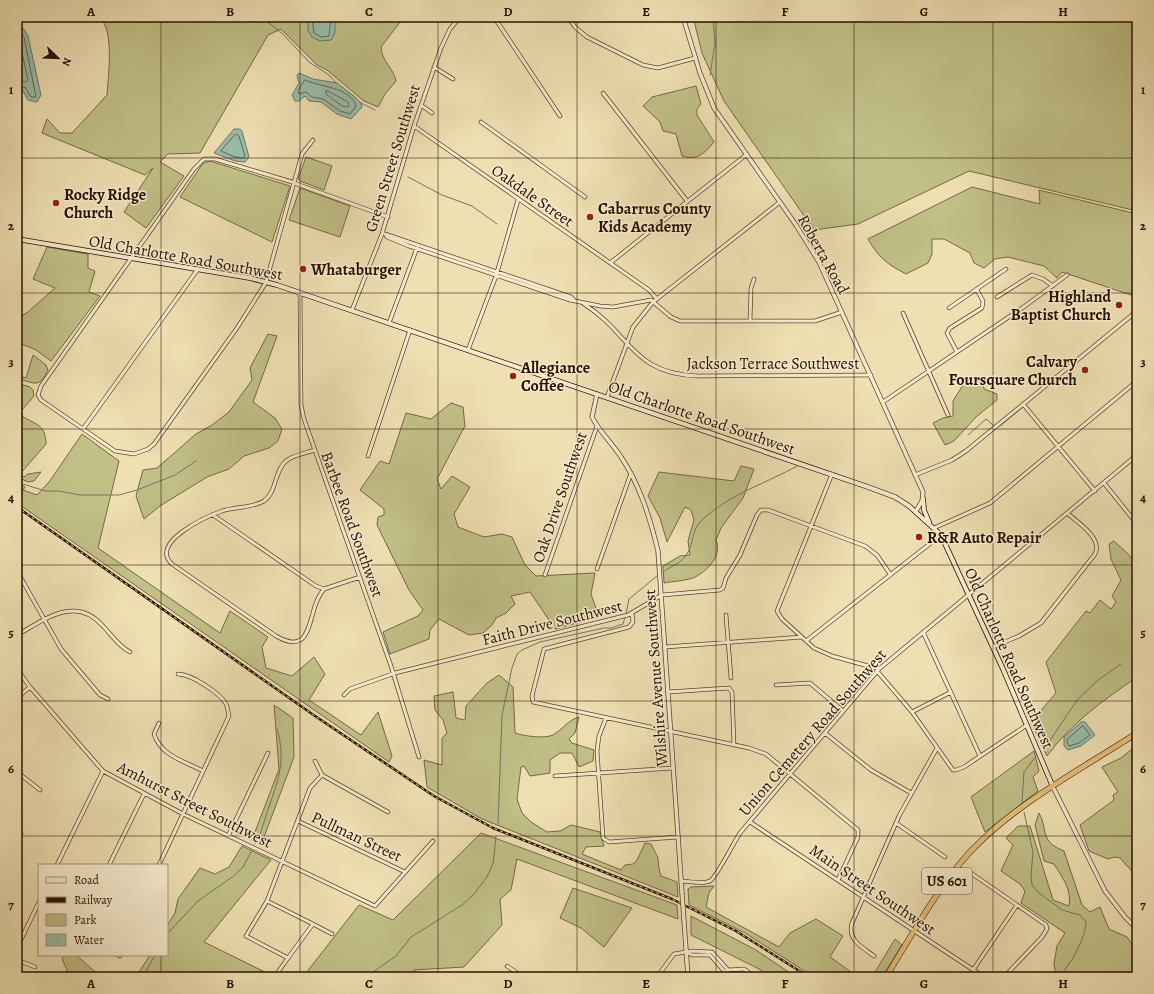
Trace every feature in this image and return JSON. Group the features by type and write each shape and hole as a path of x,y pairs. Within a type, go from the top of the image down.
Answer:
{"highway":[{"name":"US 601","path":"886,977 949,878 977,846 1006,819 1137,733"}],"main road":[{"name":"Old Charlotte Road Southwest","path":"17,239 266,282 300,292 884,493 916,511 941,535 993,647 1053,787"},
{"path":"923,498 924,510 930,524"}],"street":[{"name":"Green Street Southwest","path":"352,310 383,234 414,126 434,67 447,35 460,17"},
{"path":"494,17 560,116"},
{"path":"568,17 575,27 587,37 643,65 658,68 695,58"},
{"name":"Roberta Road","path":"683,17 695,58 714,108 780,202 819,262 923,492 923,498"},
{"path":"434,67 452,79"},
{"path":"602,93 687,201"},
{"path":"421,106 432,113"},
{"path":"481,122 585,197"},
{"name":"Oakdale Street","path":"414,126 648,290 657,299"},
{"path":"313,140 302,154 294,183 266,282 237,328 157,440 148,449 134,454 122,454 105,445 41,400 38,394 39,390 130,258 194,169 204,159 215,159 294,183 388,217"},
{"path":"610,263 746,155"},
{"path":"468,350 496,276 518,200"},
{"path":"607,397 626,343 636,323 653,302 780,202"},
{"name":"Jackson Terrace Southwest","path":"383,234 418,244 497,271 571,297 574,300"},
{"name":"Jackson Terrace Southwest","path":"383,234 417,249 570,300 613,307 651,300 653,302"},
{"path":"389,323 418,244"},
{"path":"949,308 1006,269"},
{"path":"84,429 198,270"},
{"path":"997,297 1032,275 1043,279 1053,286"},
{"path":"883,402 929,372 1067,275"},
{"path":"750,321 751,288 754,279"},
{"path":"957,352 947,333 950,328 982,308 982,301 977,290"},
{"name":"Barbee Road Southwest","path":"300,292 301,405 315,450 393,674 419,757"},
{"name":"Jackson Terrace Southwest","path":"581,302 606,321 626,343 650,364 679,374 698,376 871,375"},
{"path":"653,302 671,317 680,321 815,321 842,312"},
{"path":"915,475 960,455 1137,310"},
{"path":"903,313 948,415"},
{"path":"368,456 410,330"},
{"path":"934,528 990,503 1137,381"},
{"path":"597,394 592,417 597,426"},
{"path":"1023,404 1095,491"},
{"name":"Wilshire Avenue Southwest","path":"597,426 611,443 630,473 645,505 658,551 688,977"},
{"name":"Oak Drive Southwest","path":"545,575 597,426"},
{"path":"315,450 287,460 280,471 272,491 264,501 213,515 196,524 169,543 166,550 167,558 172,564 276,636 289,642 299,640 308,632 316,603 324,589"},
{"name":"Union Cemetery Road Southwest","path":"681,881 705,882 715,877 730,848 750,822 878,670 1137,456"},
{"path":"597,569 630,473"},
{"path":"832,474 777,610 782,619 806,641 823,653 878,670 912,712 950,767 956,770 1027,725"},
{"path":"1104,483 1137,524"},
{"path":"916,511 923,498"},
{"path":"662,594 716,591 723,588 726,578 740,555 757,515 762,510 768,510 811,525 868,548 877,555 890,574"},
{"path":"993,647 1019,636 1041,623 1095,554 1097,547 1095,540 1067,513"},
{"path":"213,515 316,586 324,589 360,577"},
{"path":"806,641 941,535"},
{"path":"17,571 44,620 69,660 100,695 108,699"},
{"name":"Faith Drive Southwest","path":"344,695 350,689 393,674 628,616 662,594"},
{"path":"17,635 44,620 65,611 86,613 101,623 122,648 130,652"},
{"path":"632,614 632,625 627,628 544,650 532,696 533,702 734,745 766,754 858,830 858,837 838,880"},
{"path":"726,615 731,678"},
{"path":"923,632 980,756"},
{"path":"665,646 802,637"},
{"name":"Amhurst Street Southwest","path":"17,669 30,687 103,771 144,794 375,906 405,872"},
{"path":"159,864 227,724 228,709 220,696 190,676 178,674"},
{"path":"776,685 810,683 843,711"},
{"path":"17,698 30,687"},
{"path":"668,692 730,688 732,692 734,745"},
{"path":"912,712 951,692"},
{"path":"606,718 597,745 602,834 606,842 678,837"},
{"path":"160,723 154,734 156,743 161,750 203,771"},
{"path":"825,733 871,770 911,793"},
{"path":"874,956 860,945 850,934 852,923 896,823 911,793 937,748"},
{"path":"228,836 268,753"},
{"path":"315,761 322,775 388,812"},
{"path":"555,776 673,768"},
{"path":"57,864 103,771"},
{"path":"17,772 40,790"},
{"path":"288,958 246,936 267,901 310,788 322,775"},
{"name":"Old Charlotte Road Southwest","path":"1053,787 1098,880 1116,906 1130,923 1137,928"},
{"path":"109,864 144,794"},
{"name":"Pullman Street","path":"298,821 405,872"},
{"name":"Main Street Southwest","path":"750,822 864,896 983,977"},
{"path":"896,823 945,857"},
{"path":"17,832 21,834"},
{"path":"405,872 433,840"},
{"path":"968,870 1016,905 1044,922 1047,929 1042,937 1004,977"},
{"path":"267,901 332,934"},
{"path":"973,970 1016,905"},
{"path":"17,948 38,906"},
{"path":"1130,923 1137,920"},
{"path":"278,972 313,924"},
{"path":"657,977 674,954 686,952 712,952 727,971"},
{"path":"17,960 35,967"},
{"path":"507,966 523,977"},
{"path":"721,977 727,971 744,969 756,977"}],"green space":[{"path":"99,17 404,17 381,47 383,56 393,72 396,81 385,94 378,107 364,101 327,70 317,65 281,29 268,35 200,153 168,154 160,162 184,176 146,228 124,212 153,168 145,175 42,133 47,119 60,133 72,133 107,95 109,42 104,23"},
{"path":"693,17 1137,17 1137,211 969,171 858,224 814,230 724,101 702,53"},
{"path":"696,86 701,104 697,109 697,115 714,142 704,153 696,157 687,157 682,156 676,134 663,131 660,122 643,106 652,97"},
{"path":"306,157 332,166 324,190 298,179"},
{"path":"210,161 290,186 272,242 180,197 203,163"},
{"path":"972,187 1040,204 1039,190 1137,214 1137,297 1062,272 1057,278 1044,266 1008,257 995,259 984,268 974,263 970,253 944,239 932,239 932,254 928,263 906,274 884,260 868,239"},
{"path":"300,188 350,206 340,237 289,220"},
{"path":"47,247 88,254 88,268 95,271 89,292 100,296 51,361 36,350 17,342 17,327 23,315 55,288 33,279"},
{"path":"268,334 277,336 253,402 275,418 282,429 278,441 269,448 244,456 229,469 207,477 160,506 144,519 136,496 143,470 157,468 196,434 212,425 229,412 252,380 250,368"},
{"path":"33,355 46,365 48,370 45,376 36,383 17,379 17,375 26,378"},
{"path":"982,377 984,389 997,394 997,400 976,417 954,441 945,445 933,423 943,418 953,416 953,401 966,380"},
{"path":"17,383 30,387 33,390 34,396 21,411 23,417 40,426 44,433 46,444 20,474 24,477 28,474 41,472 34,481 28,482 17,477"},
{"path":"451,403 463,407 465,426 437,479 441,489 452,476 470,487 454,514 458,527 484,537 502,534 512,537 525,565 536,576 595,573 591,594 599,617 555,629 530,592 511,596 515,604 506,613 496,618 492,625 483,633 469,635 439,619 430,630 429,639 390,654 383,632 418,616 423,610 409,590 377,525 378,517 384,515 384,509 360,490 380,461 389,464 406,413 431,419"},
{"path":"82,434 119,461 98,548 220,633 230,611 268,637 262,647 266,668 292,676 314,657 325,674 309,700 361,735 378,712 392,756 389,762 17,503 17,483 25,487 23,490 37,495 49,482"},
{"path":"741,466 754,469 743,498 721,528 716,540 717,551 713,562 695,577 664,583 663,566 680,556 690,555 688,541 694,520 691,510 685,507 667,542 660,518 648,496 659,472 734,481"},
{"path":"1114,541 1129,555 1137,567 1137,677 1101,703 1077,723 1056,744 1047,756 1031,722 1056,693 1046,662 1086,611 1090,613 1100,600 1111,609 1116,602 1112,596 1121,580 1111,559 1109,544"},
{"path":"499,675 513,687 515,733 534,737 553,735 572,720 579,717 575,733 569,739 572,743 594,750 593,761 579,767 572,753 560,753 550,760 550,773 530,776 524,766 521,767 517,799 522,813 531,822 547,832 560,831 571,825 600,832 604,846 586,847 582,854 621,870 625,865 633,864 637,860 645,843 651,844 658,858 661,876 677,882 678,897 482,819 427,787 424,760 442,765 442,738 447,733 443,720 435,710 434,696 453,692 456,718 465,720 466,706 487,683"},
{"path":"274,705 293,718 294,757 261,845 252,840 279,769"},
{"path":"1137,745 1137,877 1120,858 1115,857 1108,859 1089,851 1080,825 1114,800 1113,795 1118,792 1102,767 1121,758"},
{"path":"1034,751 1039,771 1033,777 1038,791 985,832 971,797"},
{"path":"1039,813 1048,840 1051,844 1064,851 1082,905 1090,912 1100,907 1109,929 1127,937 1132,944 1137,946 1137,977 1056,977 1054,964 1057,946 1065,933 1021,903 1025,891 1020,884 1001,871 1013,845 1006,838 1018,826 1030,826 1053,900 1069,906 1070,900 1068,889 1063,879 1054,864 1044,861 1035,825"},
{"path":"481,833 677,905 678,919 517,859 511,890 500,899 502,925 464,967 414,970 414,977 303,977 359,905 393,920"},
{"path":"242,846 271,860 204,942 275,977 136,977 149,956 168,956 168,924 175,913 178,899 200,868 215,874 229,867"},
{"path":"714,886 709,893 706,907 779,947 790,933 816,919 843,936 830,957 851,972 853,977 814,977 745,933 689,905 688,889 691,887"},
{"path":"573,888 632,908 604,947 581,928 560,918"},
{"path":"691,916 756,950 796,977 765,977 761,970 691,935"},
{"path":"895,939 902,945 882,977 872,977"},
{"path":"64,956 77,956 101,977 70,977 62,959"}],"water":[{"path":"308,17 335,17 335,32 331,40 320,41 312,37 308,30"},
{"path":"17,25 24,29 28,36 41,95 37,102 28,100 23,91 17,91"},
{"path":"299,73 313,79 337,83 354,96 361,103 362,107 351,119 337,114 321,102 309,101 305,96 299,101 295,101 292,95 299,83 297,76"},
{"path":"234,129 240,129 242,131 249,157 245,162 235,161 214,153"},
{"path":"1081,722 1085,722 1095,735 1081,746 1068,750 1064,746 1064,737"}],"waterway":[{"path":"261,17 283,34 309,62 329,75 336,83"},
{"path":"710,75 715,43 713,17"},
{"path":"361,103 375,110"},
{"path":"408,177 442,195 472,206 497,224"},
{"path":"1000,426 1023,407"},
{"path":"968,435 986,419 993,425"},
{"path":"17,482 45,491 59,491 80,495 119,495 137,490 175,475 196,461"},
{"path":"663,572 685,557 699,523 714,510 749,489 799,465 815,471"},
{"path":"626,614 629,599 657,576"},
{"path":"498,824 502,715 512,668 517,654 522,650 540,642 604,628 611,628 623,624 625,617"},
{"path":"1044,749 1078,699 1098,680 1121,664"},
{"path":"255,844 260,834 276,787 280,768 281,750 277,729"},
{"path":"1022,802 1024,772 1036,756"},
{"path":"1024,812 1033,852 1031,875 1032,885 1039,893 1062,910 1080,915 1086,922 1083,936 1072,959 1058,977"},
{"path":"366,977 396,956 411,937 462,905 474,894 487,877 493,864 496,836"},
{"path":"168,933 198,901 235,875 243,867 252,850"},
{"path":"143,977 154,956"}],"railway":[{"path":"17,507 315,716 434,796 493,828 672,899 736,931 809,977"}],"place":[{"name":"Rocky Ridge Church","path":"56,203"},
{"name":"Cabarrus County Kids Academy","path":"590,217"},
{"name":"Whataburger","path":"303,269"},
{"name":"Highland Baptist Church","path":"1119,305"},
{"name":"Calvary Foursquare Church","path":"1085,370"},
{"name":"Allegiance Coffee","path":"513,376"},
{"name":"R&R Auto Repair","path":"919,537"}]}
